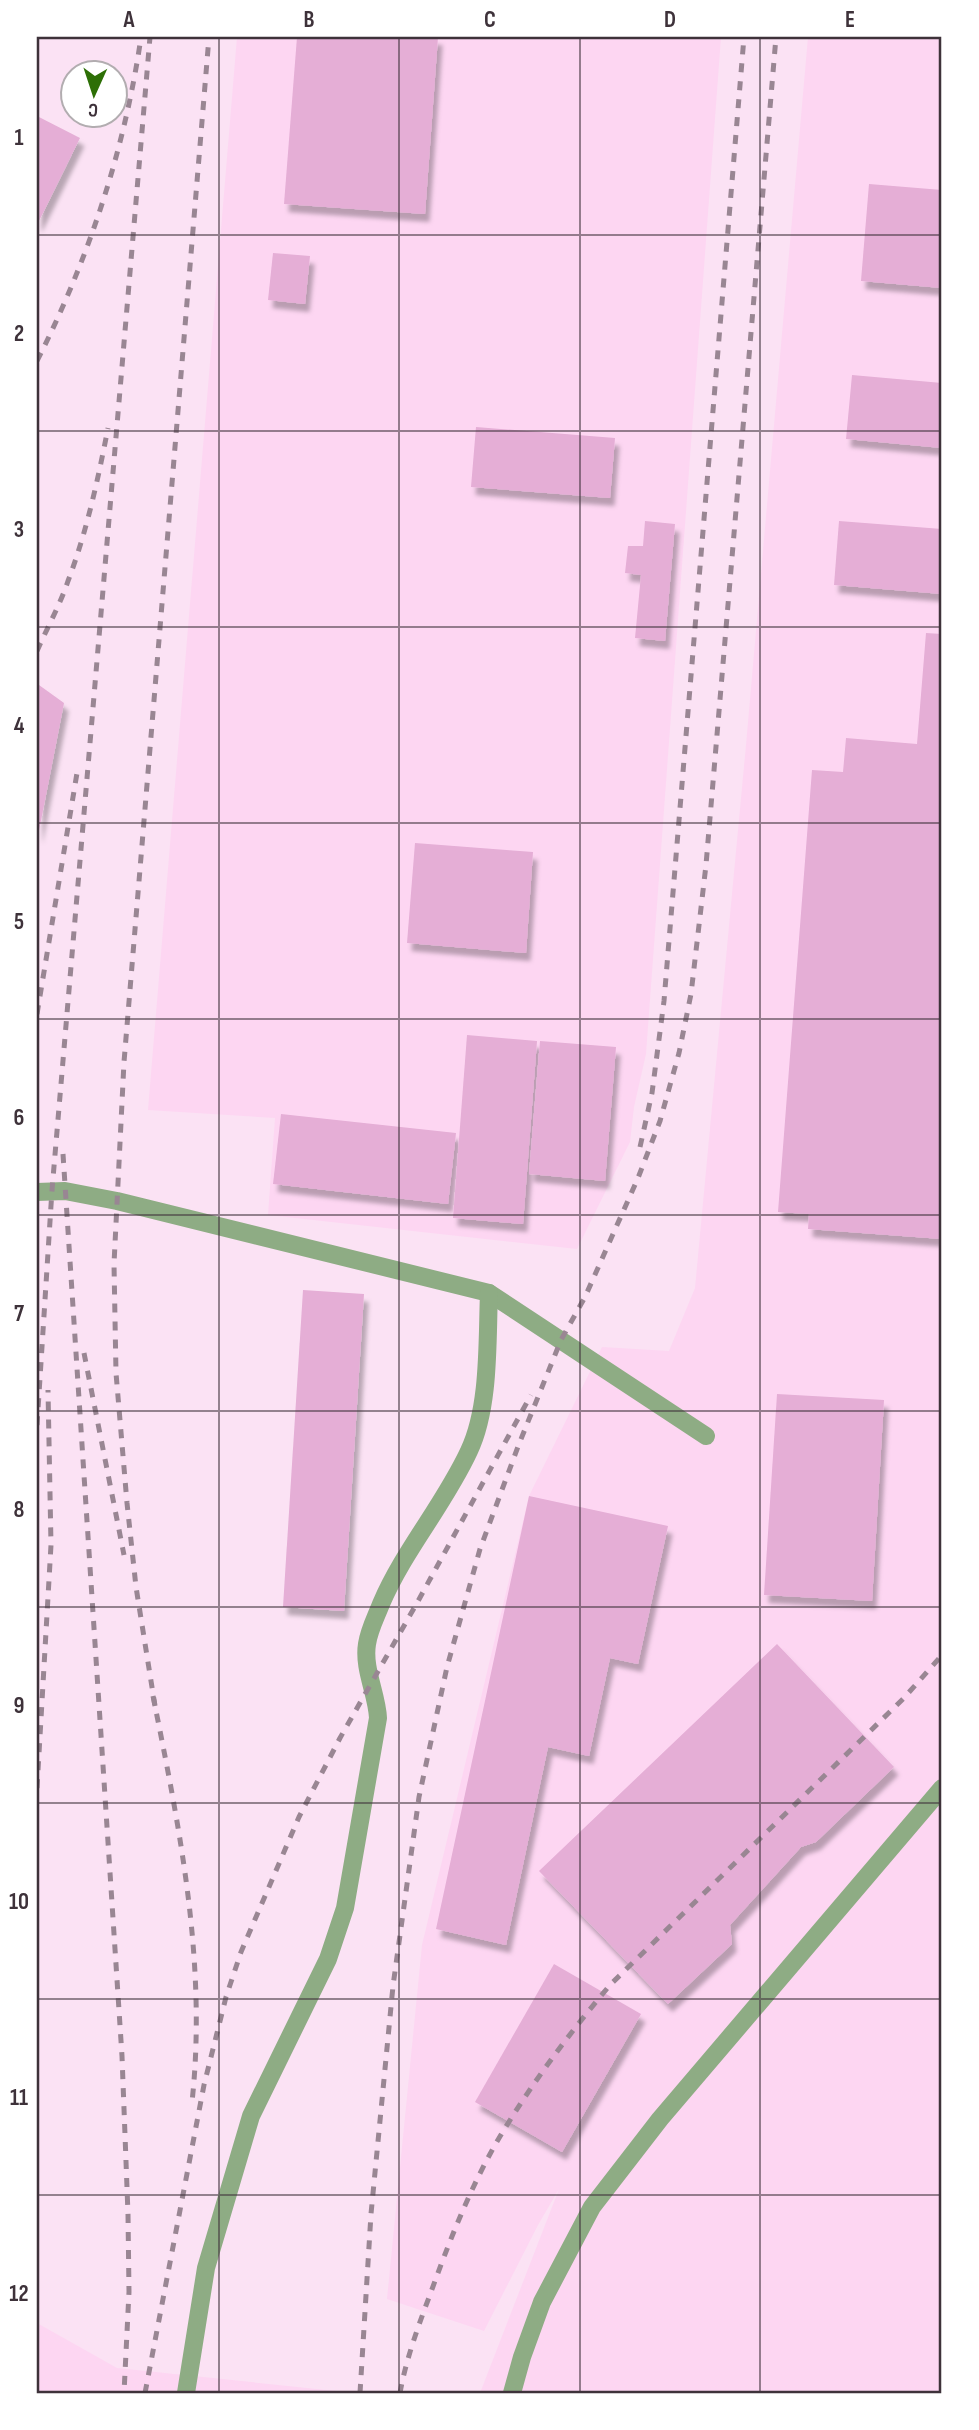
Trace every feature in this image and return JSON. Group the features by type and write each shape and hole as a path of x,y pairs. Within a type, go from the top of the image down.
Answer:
{"lane":[{"path":"37,1192 65,1191 117,1200 489,1293 706,1436"},
{"path":"186,2393 206,2268 251,2116 328,1959 345,1908 378,1718 377,1699 367,1662 366,1646 390,1582 470,1450 481,1411 489,1293"},
{"path":"512,2393 542,2302 592,2207 660,2119 942,1788"}],"shaded area":[{"path":"237,37 721,37 646,1054 634,1107 630,1142 577,1249 268,1215 275,1118 148,1110"},
{"path":"808,37 942,37 942,2393 480,2393 559,2189 484,2331 387,2299 422,1945 529,1496 602,1347 669,1351 695,1288"},
{"path":"37,2323 117,2368 355,2393 37,2393"}],"building":[{"path":"297,37 438,37 425,214 284,204"},
{"path":"37,116 80,138 37,225"},
{"path":"869,184 942,190 942,288 861,281"},
{"path":"273,253 310,256 305,304 268,300"},
{"path":"852,375 942,383 942,448 846,439"},
{"path":"476,427 615,438 610,498 471,487"},
{"path":"645,521 675,524 665,641 635,638 641,575 625,573 628,546 643,546"},
{"path":"839,521 942,529 942,594 834,585"},
{"path":"926,633 942,634 942,1239 808,1229 809,1214 778,1212 812,770 843,772 846,738 917,744"},
{"path":"39,685 64,703 38,836 37,689"},
{"path":"415,843 533,852 526,953 407,943"},
{"path":"467,1035 537,1041 523,1224 453,1218"},
{"path":"540,1041 616,1047 605,1181 529,1174"},
{"path":"281,1114 456,1133 448,1204 273,1184"},
{"path":"303,1290 364,1294 344,1611 283,1607"},
{"path":"777,1394 884,1400 872,1601 764,1595"},
{"path":"529,1496 668,1526 638,1664 610,1658 589,1756 548,1747 506,1945 436,1929"},
{"path":"777,1644 894,1767 816,1842 801,1847 730,1925 732,1944 668,2004 539,1871"},
{"path":"554,1964 641,2014 562,2152 475,2102"}],"railway":[{"path":"37,1425 52,1190 150,37"},
{"path":"155,1706 136,1587 127,1503 116,1373 114,1264 124,1062 209,37"},
{"path":"640,1147 652,1093 664,1001 744,37"},
{"path":"360,2393 371,2214 393,1986 419,1797 447,1667 480,1549 519,1444 561,1340 585,1297 638,1178 660,1121 679,1053 691,994 706,865 776,37"},
{"path":"37,361 88,246 101,206 124,126 140,44"},
{"path":"37,651 75,562 96,486 108,428"},
{"path":"37,1014 77,773"},
{"path":"63,1154 122,2056 129,2292 124,2393"},
{"path":"84,1353 124,1555"},
{"path":"37,1788 51,1545 48,1390"},
{"path":"145,2393 204,2085 226,1997 241,1952 299,1817 340,1738 531,1395"},
{"path":"400,2393 418,2329 468,2199 495,2145 549,2062 610,1985 903,1699 942,1655"},
{"path":"153,1696 181,1847 193,1948 196,2050 192,2102"}]}
